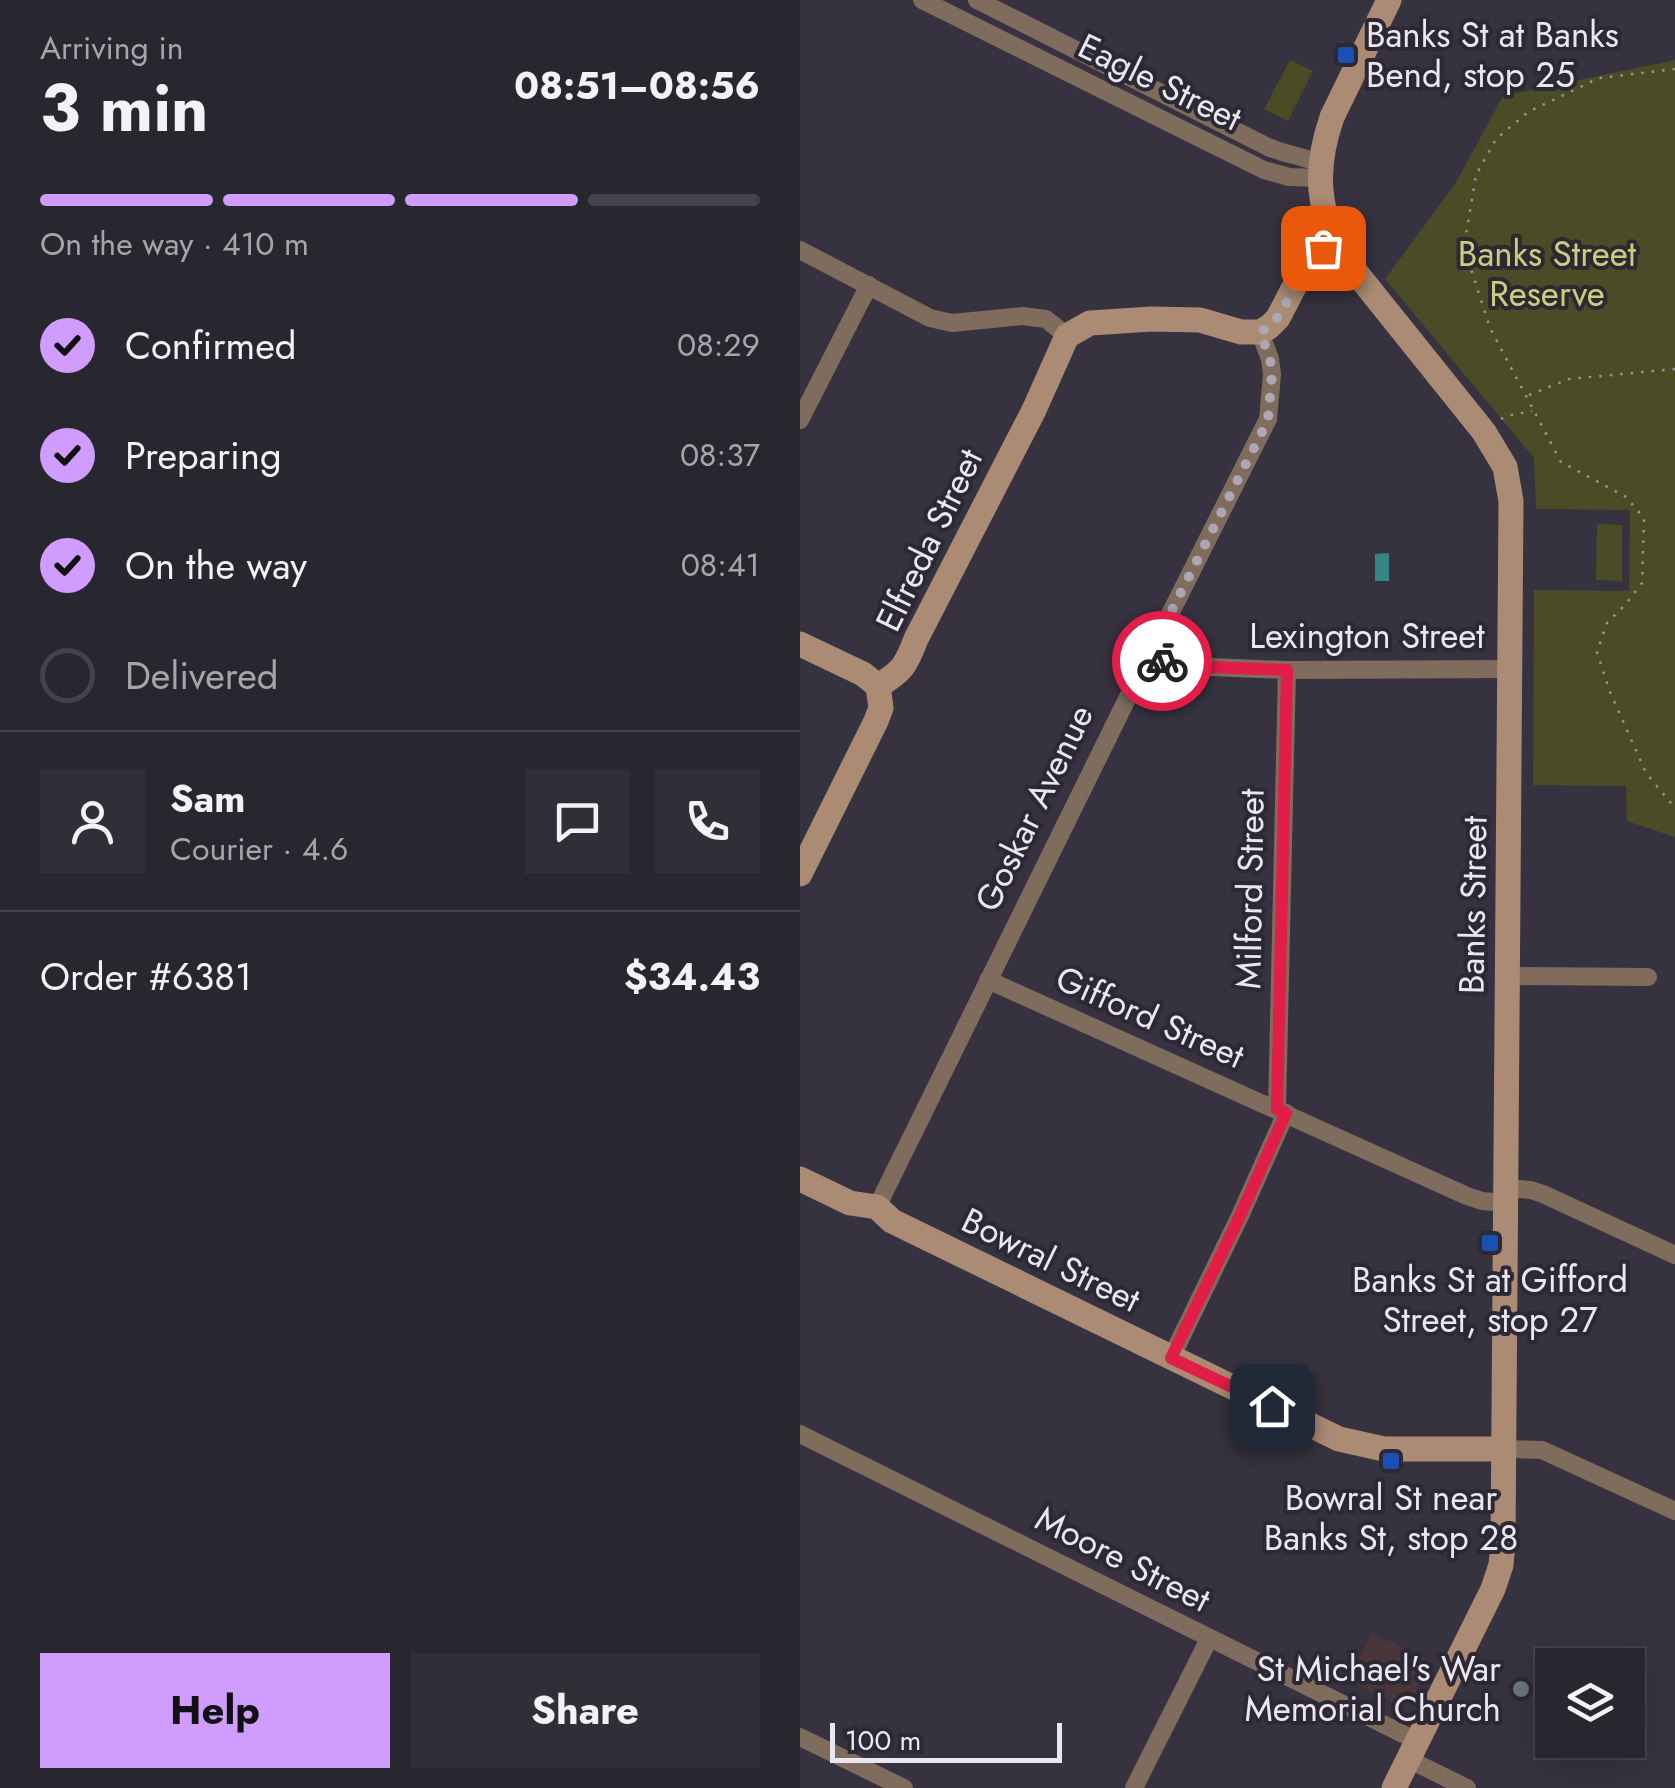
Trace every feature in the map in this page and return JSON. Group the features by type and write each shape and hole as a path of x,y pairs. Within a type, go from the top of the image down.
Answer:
{"main road":[{"name":"Banks Street","path":"1389,0 1326,134 1321,171 1324,213 1346,260 1484,432 1505,467 1512,501 1503,1542 1494,1589 1394,1788"},
{"name":"Banks Street","path":"1358,67 1375,49 1405,0"},
{"path":"1068,336 1090,323 1152,320 1200,320 1241,332 1260,332 1278,318 1304,268 1334,240"},
{"name":"Elfreda Street","path":"878,686 900,672 909,660 1068,336"},
{"path":"800,644 863,674 878,686 880,708 800,874"},
{"name":"Bowral Street","path":"800,1179 850,1203 876,1208 892,1221 1339,1439 1384,1450 1503,1448"}],"street":[{"name":"Eagle Street","path":"922,0 1257,166 1285,176 1321,171"},
{"name":"Eagle Street","path":"978,0 1268,147 1308,158 1321,171"},
{"path":"1257,166 1269,162 1272,154 1268,147"},
{"path":"800,250 930,318 952,324 1023,316 1046,319 1068,336"},
{"path":"800,420 869,284"},
{"path":"1162,665 1168,618 1268,420 1272,374 1260,332"},
{"name":"Lexington Street","path":"1162,665 1287,670 1511,668"},
{"name":"Goskar Avenue","path":"876,1208 1130,696 1140,679 1162,665"},
{"name":"Milford Street","path":"1171,1358 1239,1218 1282,1111 1287,670"},
{"path":"1508,976 1648,976"},
{"name":"Gifford Street","path":"988,980 1468,1196 1492,1202 1531,1190 1675,1255"},
{"name":"Moore Street","path":"800,1434 1209,1639 1413,1750 1467,1788"},
{"path":"1503,1448 1531,1448 1554,1454 1675,1511"},
{"path":"1134,1788 1209,1639"},
{"path":"800,1737 904,1788"}],"path":[{"path":"1675,69 1599,78 1528,112 1496,138 1476,175 1464,247 1490,328 1561,462 1626,497 1644,518 1642,583 1607,622 1597,652 1646,773 1675,808"},
{"path":"1528,395 1569,378 1675,369"},
{"path":"1500,420 1533,410"}],"shaded area":[{"path":"1389,553 1389,581 1375,581 1375,554"},
{"path":"1372,1633 1431,1661 1410,1703 1400,1706 1349,1681"}],"green space":[{"path":"1290,60 1313,71 1288,121 1264,109"},
{"name":"Banks Street Reserve","path":"1675,60 1675,837 1627,821 1626,786 1533,785 1534,590 1629,591 1630,510 1536,509 1534,458 1385,279 1455,184 1503,96"},
{"path":"1597,524 1622,525 1622,581 1596,580"}],"way so far":[{"path":"1162,661 1168,618 1268,420 1272,374 1260,332 1278,318 1304,268 1323,248"}],"place":[{"name":"Banks St at Banks Bend, stop 25","path":"1346,55"},
{"name":"Banks St at Gifford Street, stop 27","path":"1490,1243"},
{"name":"Bowral St near Banks St, stop 28","path":"1391,1461"},
{"name":"St Michael's War Memorial Church","path":"1521,1689"}],"route":[{"path":"1162,661 1162,665 1287,670 1277,1109 1286,1113 1171,1358 1272,1406"}]}
